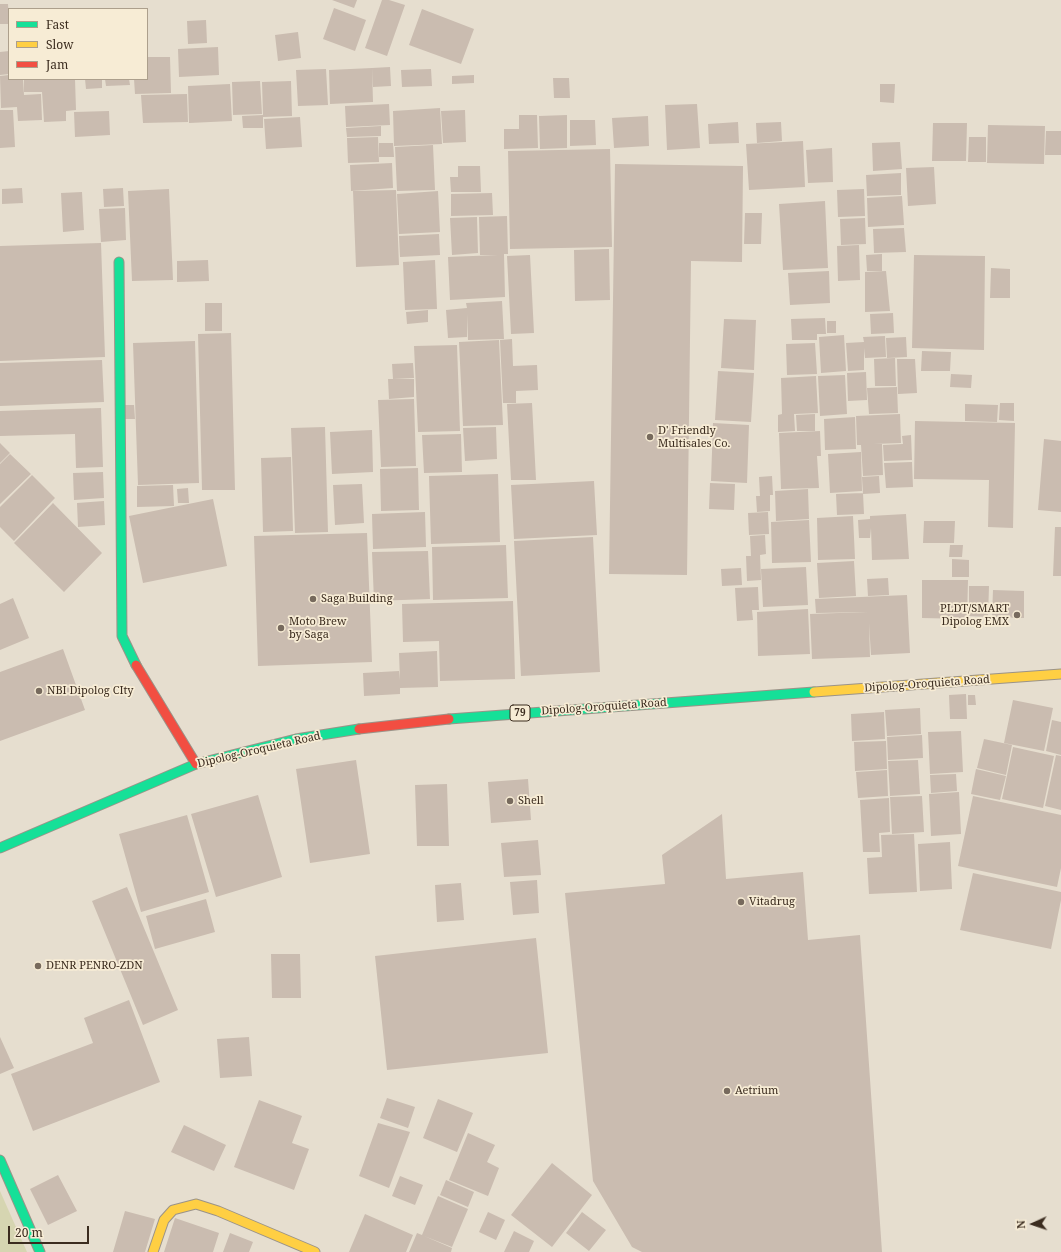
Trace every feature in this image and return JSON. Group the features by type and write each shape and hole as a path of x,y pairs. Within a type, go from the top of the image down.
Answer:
{"main road":[{"path":"119,262 122,636 128,651 196,764"},
{"name":"Dipolog-Oroquieta Road","path":"0,848 196,764 296,739 381,725 491,715 1061,674"},
{"path":"0,1160 40,1252"},
{"path":"152,1252 164,1220 173,1210 196,1204 218,1211 315,1252"}],"green space":[{"path":"0,1191 27,1252 0,1252"}],"building":[{"path":"332,0 357,0 354,8"},
{"path":"382,0 389,0 405,5 387,56 365,48"},
{"path":"0,4 8,4 8,24 0,24"},
{"path":"334,8 366,20 355,51 323,39"},
{"path":"422,9 474,29 461,64 409,45"},
{"path":"206,20 207,43 188,44 187,21"},
{"path":"298,32 301,58 278,61 275,35"},
{"path":"218,47 219,75 179,77 178,49"},
{"path":"8,51 8,74 0,75 0,52"},
{"path":"148,57 170,57 171,93 135,94 134,80 148,80"},
{"path":"390,67 391,86 373,87 372,68"},
{"path":"372,68 373,102 330,104 329,70"},
{"path":"326,69 328,105 298,106 296,70"},
{"path":"431,69 432,86 402,87 401,70"},
{"path":"8,75 8,80 23,80 24,95 41,94 42,120 18,121 17,107 1,108 0,76"},
{"path":"474,75 474,83 452,84 452,76"},
{"path":"553,78 569,78 570,98 554,98"},
{"path":"24,80 75,80 76,110 66,111 66,121 44,122 42,92 24,92"},
{"path":"85,80 102,80 102,88 86,89"},
{"path":"105,80 129,80 130,85 106,86"},
{"path":"260,81 262,114 233,115 232,82"},
{"path":"291,81 292,116 263,117 263,128 243,128 242,116 263,115 262,82"},
{"path":"230,84 232,121 189,123 188,86"},
{"path":"880,84 895,84 894,103 880,102"},
{"path":"187,94 188,122 143,123 141,95"},
{"path":"389,104 390,125 346,127 345,106"},
{"path":"697,104 700,148 667,150 665,105"},
{"path":"440,108 442,144 394,146 393,111"},
{"path":"0,110 13,110 15,147 0,148"},
{"path":"465,110 466,142 443,143 441,111"},
{"path":"109,111 110,135 75,137 74,112"},
{"path":"519,115 537,115 538,148 504,149 504,129 519,129"},
{"path":"567,115 567,148 540,149 539,116"},
{"path":"648,116 649,146 614,148 612,118"},
{"path":"300,117 302,147 266,149 264,119"},
{"path":"570,120 595,120 596,145 570,146"},
{"path":"738,122 739,143 709,144 708,124"},
{"path":"781,122 782,141 757,143 756,123"},
{"path":"933,123 967,123 966,161 932,161"},
{"path":"988,125 1045,126 1044,164 987,163"},
{"path":"381,126 381,136 347,137 346,128"},
{"path":"1046,131 1061,131 1061,155 1045,155"},
{"path":"378,137 379,162 348,163 347,138"},
{"path":"969,137 986,137 986,162 968,162"},
{"path":"803,141 805,187 749,190 746,144"},
{"path":"900,142 902,169 873,171 872,143"},
{"path":"379,143 393,143 394,157 379,157"},
{"path":"433,145 435,190 397,191 395,147"},
{"path":"832,148 833,182 808,183 806,150"},
{"path":"610,149 612,247 510,249 508,151"},
{"path":"392,163 393,188 351,191 350,165"},
{"name":"D' Friendly Multisales Co.","path":"615,164 743,166 742,262 691,261 687,575 609,574"},
{"path":"458,166 480,166 481,192 451,192 450,177 458,177"},
{"path":"934,167 936,204 908,206 906,168"},
{"path":"901,173 901,195 867,196 866,175"},
{"path":"22,188 23,203 2,204 2,189"},
{"path":"123,188 124,206 104,207 103,189"},
{"path":"169,189 173,280 132,281 128,191"},
{"path":"864,189 865,216 838,217 837,190"},
{"path":"396,190 399,265 356,267 353,191"},
{"path":"438,191 440,232 399,234 397,194"},
{"path":"82,192 84,230 63,232 61,193"},
{"path":"492,193 493,215 451,216 451,194"},
{"path":"902,196 904,225 868,227 867,198"},
{"path":"825,201 828,268 783,270 779,204"},
{"path":"125,208 126,240 101,242 99,209"},
{"path":"745,213 762,213 761,244 744,244"},
{"path":"507,216 508,254 504,254 505,297 450,300 448,257 498,255 480,255 479,217"},
{"path":"477,217 478,253 452,255 450,218"},
{"path":"865,218 866,244 841,245 840,219"},
{"path":"904,228 906,252 874,253 873,229"},
{"path":"439,234 440,255 400,257 399,236"},
{"path":"101,243 105,357 0,361 0,246"},
{"path":"859,245 860,280 838,281 837,246"},
{"path":"609,249 610,300 575,301 574,250"},
{"path":"882,254 882,271 867,271 866,255"},
{"path":"530,255 534,333 511,334 507,256"},
{"path":"914,255 985,256 984,350 912,348"},
{"path":"208,260 209,281 177,282 177,261"},
{"path":"435,260 437,309 405,310 403,262"},
{"path":"991,268 1010,269 1010,298 990,298"},
{"path":"829,271 830,303 790,305 788,273"},
{"path":"886,271 890,311 865,312 865,272"},
{"path":"502,301 504,339 468,340 467,314 467,337 448,338 446,310 467,308 466,303"},
{"path":"205,303 222,303 222,331 205,331"},
{"path":"428,310 428,322 407,324 406,312"},
{"path":"893,313 894,333 871,334 870,314"},
{"path":"825,318 826,334 817,334 817,340 792,340 791,319"},
{"path":"724,319 756,320 754,370 721,368"},
{"path":"827,321 836,321 836,333 827,333"},
{"path":"231,333 235,490 202,490 198,334"},
{"path":"844,335 846,371 821,373 819,337"},
{"path":"885,336 886,357 865,358 864,348 864,370 848,371 846,343 864,342 863,337"},
{"path":"906,337 907,357 887,358 886,338"},
{"path":"512,339 513,366 537,365 538,390 516,391 516,403 503,403 500,340"},
{"path":"499,340 503,425 463,426 459,342"},
{"path":"195,341 199,483 138,485 133,343"},
{"path":"815,343 817,374 787,375 786,344"},
{"path":"457,345 460,431 418,432 414,346"},
{"path":"922,351 951,352 950,371 921,371"},
{"path":"895,358 896,386 875,386 874,359"},
{"path":"897,359 915,359 917,393 898,394"},
{"path":"102,360 104,402 0,406 0,363"},
{"path":"413,363 414,378 393,379 392,364"},
{"path":"718,371 754,373 751,422 715,420"},
{"path":"866,372 867,400 848,401 847,373"},
{"path":"951,374 972,375 971,388 950,387"},
{"path":"845,375 847,414 820,416 818,376"},
{"path":"816,376 818,413 794,414 795,431 778,432 778,415 782,414 781,378"},
{"path":"388,379 414,379 414,397 389,399"},
{"path":"897,387 898,413 869,414 867,388"},
{"path":"414,399 416,466 381,467 378,400"},
{"path":"532,403 536,480 511,480 507,404"},
{"path":"1000,403 1014,403 1014,421 999,420"},
{"path":"965,404 998,405 997,422 965,421"},
{"path":"124,405 134,405 135,419 125,419"},
{"path":"101,408 103,467 76,468 75,434 0,436 0,411"},
{"path":"815,414 815,431 797,431 796,415"},
{"path":"900,414 901,443 874,444 882,444 883,475 863,476 861,445 857,445 856,416"},
{"path":"855,417 856,449 825,450 824,419"},
{"path":"915,421 1015,423 1013,528 988,527 989,480 914,479"},
{"path":"713,423 749,425 747,483 711,481"},
{"path":"325,427 328,532 295,533 291,428"},
{"path":"496,427 497,459 465,461 463,428"},
{"path":"372,430 373,472 332,474 330,432"},
{"path":"820,431 821,456 817,456 819,488 781,489 779,433"},
{"path":"461,434 462,472 424,473 422,435"},
{"path":"911,435 912,460 884,461 883,445 903,444 902,436"},
{"path":"1044,439 1061,441 1061,512 1038,510"},
{"path":"0,443 10,453 0,463"},
{"path":"861,452 862,491 830,493 828,454"},
{"path":"10,454 31,474 0,504 0,464"},
{"path":"291,457 293,531 263,532 261,458"},
{"path":"912,462 913,487 886,488 884,463"},
{"path":"418,468 419,510 381,511 380,469"},
{"path":"103,472 104,498 74,500 73,473"},
{"path":"498,474 500,542 431,544 429,476"},
{"path":"32,475 55,498 14,541 0,527 0,507"},
{"path":"772,476 773,495 770,495 770,511 757,512 756,496 760,496 759,477"},
{"path":"879,476 880,493 863,494 862,477"},
{"path":"594,481 597,535 514,539 511,485"},
{"path":"710,483 735,484 734,510 709,509"},
{"path":"362,484 364,523 335,525 333,485"},
{"path":"173,485 174,506 137,507 137,486"},
{"path":"188,488 189,503 178,503 177,489"},
{"path":"808,489 809,519 776,521 775,491"},
{"path":"863,493 864,514 837,515 836,494"},
{"path":"213,499 227,566 143,583 129,516"},
{"path":"104,501 105,525 78,527 77,503"},
{"path":"53,503 102,553 64,592 14,543"},
{"path":"425,512 426,547 373,549 372,514"},
{"path":"768,512 769,534 749,535 748,513"},
{"path":"906,514 909,559 872,560 871,528 870,538 859,538 858,520 870,519 870,516"},
{"path":"853,516 855,559 818,560 817,518"},
{"path":"809,520 811,562 772,563 771,522"},
{"path":"924,521 955,521 954,543 923,543"},
{"path":"1055,527 1061,527 1061,576 1053,576"},
{"name":"Saga Building","path":"367,533 372,662 258,666 254,536"},
{"path":"765,535 766,554 760,555 761,580 747,581 746,556 751,556 750,536"},
{"path":"593,537 600,672 521,676 514,541"},
{"path":"506,545 508,598 433,600 432,547"},
{"path":"950,545 963,545 962,557 949,557"},
{"path":"428,551 430,599 374,601 372,552"},
{"path":"952,559 969,560 969,577 952,577"},
{"path":"854,561 856,596 819,598 817,563"},
{"path":"806,567 808,605 763,607 761,569"},
{"path":"741,568 742,585 722,586 721,569"},
{"path":"888,578 889,595 868,596 867,579"},
{"path":"922,580 968,580 967,619 922,618"},
{"path":"969,586 989,586 988,617 969,616"},
{"path":"758,587 759,610 752,610 753,620 737,621 735,588"},
{"path":"993,590 1024,591 1024,618 992,617"},
{"path":"907,595 910,653 871,655 869,623 870,657 812,659 810,614 868,612 816,613 815,599"},
{"path":"13,598 29,638 0,650 0,604"},
{"path":"513,601 515,679 440,681 439,641 403,642 402,604"},
{"path":"808,609 810,654 758,656 757,612"},
{"name":"NBI Dipolog CIty","path":"63,649 85,710 0,741 0,672"},
{"path":"437,651 438,687 400,688 400,694 364,696 363,673 399,671 400,680 399,653"},
{"path":"966,694 967,719 950,719 949,695"},
{"path":"968,695 975,695 976,705 968,705"},
{"path":"1013,700 1053,708 1044,751 1004,743"},
{"path":"920,708 921,734 887,736 885,710"},
{"path":"884,712 885,739 852,741 851,714"},
{"path":"1052,720 1061,722 1061,755 1046,751"},
{"path":"961,731 963,772 930,774 928,732"},
{"path":"922,735 923,758 888,760 887,737"},
{"path":"984,739 1012,745 1006,775 977,768"},
{"path":"886,741 887,769 855,771 854,742"},
{"path":"1013,747 1054,756 1043,808 1002,799"},
{"path":"1056,755 1061,756 1061,810 1045,806"},
{"path":"356,760 370,854 310,863 296,769"},
{"path":"918,760 920,794 890,796 888,761"},
{"path":"976,769 1006,776 1000,800 971,794"},
{"path":"887,770 888,796 858,798 856,772"},
{"path":"956,774 957,791 931,793 930,775"},
{"name":"Shell","path":"528,779 531,820 491,823 488,782"},
{"path":"447,784 449,846 417,846 415,785"},
{"path":"959,792 961,834 931,836 929,794"},
{"path":"258,795 282,877 216,897 191,814"},
{"path":"922,796 924,832 892,834 890,797"},
{"path":"973,796 1061,815 1061,868 1057,887 958,866"},
{"path":"889,798 890,832 879,833 880,852 863,852 860,800"},
{"name":"Aetrium","path":"722,814 726,879 803,872 808,940 860,935 882,1252 642,1252 632,1247 593,1181 565,893 665,884 662,855"},
{"path":"187,815 209,892 141,912 119,834"},
{"path":"914,834 917,892 869,894 867,858 882,857 881,835"},
{"path":"538,840 541,875 504,877 501,843"},
{"path":"950,842 952,889 920,891 918,844"},
{"path":"973,873 1061,892 1061,900 1051,949 960,930"},
{"path":"537,880 539,913 513,915 510,882"},
{"path":"461,883 464,920 437,922 435,885"},
{"path":"127,887 178,1010 143,1025 92,901"},
{"path":"206,899 215,932 155,949 146,916"},
{"path":"536,938 548,1053 387,1070 375,956"},
{"path":"271,954 300,954 301,998 272,998"},
{"path":"129,1000 160,1082 33,1131 11,1074 93,1043 84,1018"},
{"path":"0,1037 14,1068 0,1074"},
{"path":"249,1037 252,1076 220,1078 217,1039"},
{"path":"387,1098 415,1107 408,1128 380,1118"},
{"path":"438,1099 473,1113 457,1152 423,1138"},
{"path":"259,1100 302,1116 292,1143 309,1149 294,1190 234,1167"},
{"path":"378,1123 410,1132 389,1188 359,1176"},
{"path":"184,1125 226,1145 214,1171 171,1152"},
{"path":"468,1133 495,1145 487,1162 499,1168 488,1196 449,1180"},
{"path":"552,1163 592,1195 552,1247 511,1215"},
{"path":"58,1175 77,1211 48,1225 30,1189"},
{"path":"400,1176 423,1185 415,1205 392,1196"},
{"path":"446,1180 474,1192 468,1207 440,1195"},
{"path":"438,1196 468,1209 452,1247 424,1236 452,1248 451,1252 409,1252 417,1233 422,1235"},
{"path":"125,1211 155,1219 145,1252 113,1252"},
{"path":"488,1212 505,1220 496,1240 479,1232"},
{"path":"582,1212 606,1230 589,1251 566,1233"},
{"path":"365,1214 413,1235 406,1252 349,1252"},
{"path":"175,1218 219,1233 213,1252 164,1252"},
{"path":"514,1231 534,1241 529,1252 504,1252"},
{"path":"230,1233 253,1242 249,1252 223,1252"}],"traffic: fast":[{"path":"119,262 122,636 136,665"},
{"path":"449,719 814,692"},
{"path":"0,848 196,764 296,739 359,729"},
{"path":"0,1160 40,1252"}],"traffic: slow":[{"path":"814,692 1061,674"},
{"path":"153,1252 164,1220 173,1210 196,1204 218,1211 315,1252"}],"traffic: jam":[{"path":"136,665 196,764"},
{"path":"359,729 449,719"}],"place":[{"name":"D' Friendly Multisales Co.","path":"650,437"},
{"name":"Saga Building","path":"313,599"},
{"name":"PLDT/SMART Dipolog EMX","path":"1017,615"},
{"name":"Moto Brew by Saga","path":"281,628"},
{"name":"NBI Dipolog CIty","path":"39,691"},
{"name":"Shell","path":"510,801"},
{"name":"Vitadrug","path":"741,902"},
{"name":"DENR PENRO-ZDN","path":"38,966"},
{"name":"Aetrium","path":"727,1091"}]}
